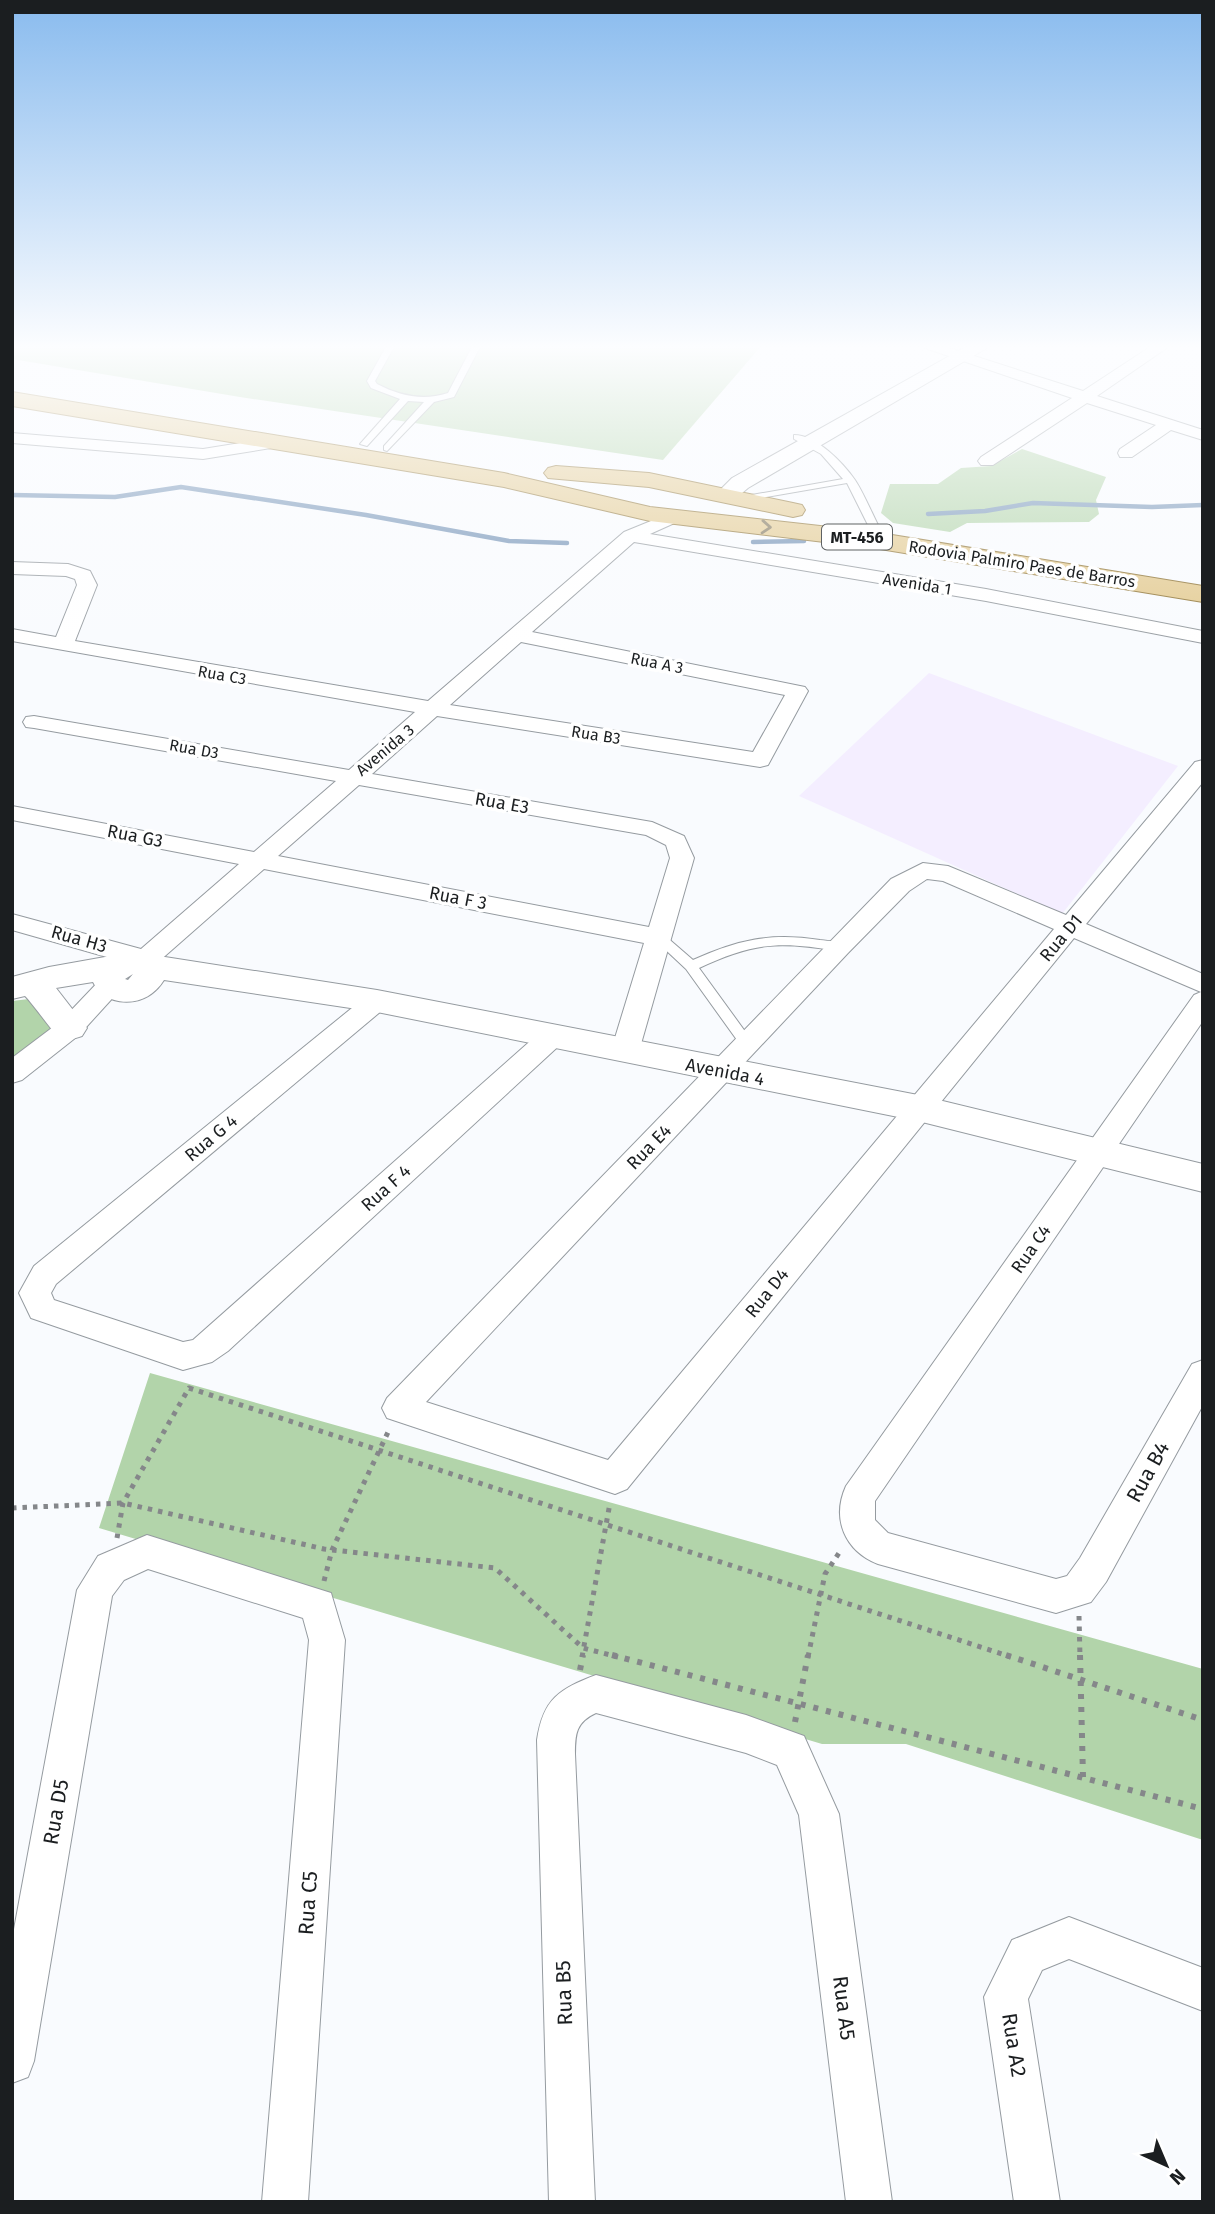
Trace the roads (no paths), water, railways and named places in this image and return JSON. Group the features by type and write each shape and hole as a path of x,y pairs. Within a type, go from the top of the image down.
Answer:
{"main road":[{"name":"Rodovia Palmiro Paes de Barros","path":"315,448 504,480 621,508 874,540 1203,594"},
{"name":"Rodovia Palmiro Paes de Barros","path":"389,448 531,470 649,480 873,525 1203,578"},
{"path":"621,508 616,502 619,490 627,485 649,480"},
{"path":"685,518 722,509 736,497"}],"street":[{"path":"135,448 203,454 238,448"},
{"path":"699,489 787,448"},
{"path":"736,497 740,483 792,448"},
{"path":"987,461 1007,448"},
{"path":"1126,453 1133,448"},
{"path":"621,508 634,522 630,536"},
{"name":"Avenida 3","path":"12,1073 74,1024 257,859 432,711 630,536 685,518"},
{"name":"Avenida 1","path":"630,536 986,595 1203,637"},
{"path":"12,568 68,570 83,575 88,585 63,645"},
{"name":"Rua C3","path":"12,635 432,711"},
{"name":"Rua A 3","path":"516,635 798,691 760,760"},
{"name":"Rua B3","path":"432,711 760,760"},
{"name":"Rua D3","path":"34,722 353,777"},
{"name":"Rua D1","path":"918,1108 1200,774"},
{"name":"Rua E3","path":"353,777 652,828 676,841 682,858 659,937"},
{"name":"Rua G3","path":"12,813 257,859"},
{"name":"Rua F 3","path":"257,859 659,937"},
{"name":"Rua E4","path":"615,1478 399,1408 900,885 923,871 948,874 1069,927"},
{"name":"Rua H3","path":"12,922 129,975"},
{"path":"1069,927 1203,984"},
{"path":"625,1051 659,937"},
{"name":"Avenida 4","path":"20,988 129,975 245,979 377,1001 918,1108 1203,1178"},
{"path":"20,988 51,1002 74,1024"},
{"name":"Rua G 4","path":"45,1275 377,1001"},
{"name":"Rua C4","path":"1086,1580 1056,1595 878,1547 857,1511 1203,1001"},
{"name":"Rua F 4","path":"45,1275 35,1293 42,1309 183,1356 201,1352 217,1341 554,1035"},
{"name":"Rua D4","path":"615,1478 918,1108"},
{"name":"Rua B4","path":"1086,1580 1203,1374"},
{"name":"Rua C5","path":"111,1568 147,1552 318,1605 327,1640 285,2202"},
{"name":"Rua D5","path":"12,2061 95,1590 111,1568"},
{"name":"Rua A5","path":"576,1699 596,1694 746,1734 790,1750 819,1814 869,2202"},
{"name":"Rua B5","path":"572,2202 556,1784 557,1721 576,1699"},
{"name":"Rua A2","path":"1037,2202 1006,1997 1027,1955 1069,1938 1203,1990"}],"lane":[{"path":"816,448 841,466 851,480 873,525"},
{"path":"736,497 851,480"},
{"path":"659,937 691,965 747,1044"},
{"path":"691,965 732,947 768,938 796,939 839,947"}],"waterway":[{"path":"12,495 115,497 181,487 366,515 509,541 567,543"},
{"path":"928,514 985,511 1033,503 1152,507 1203,505"},
{"path":"753,542 804,541"}]}
